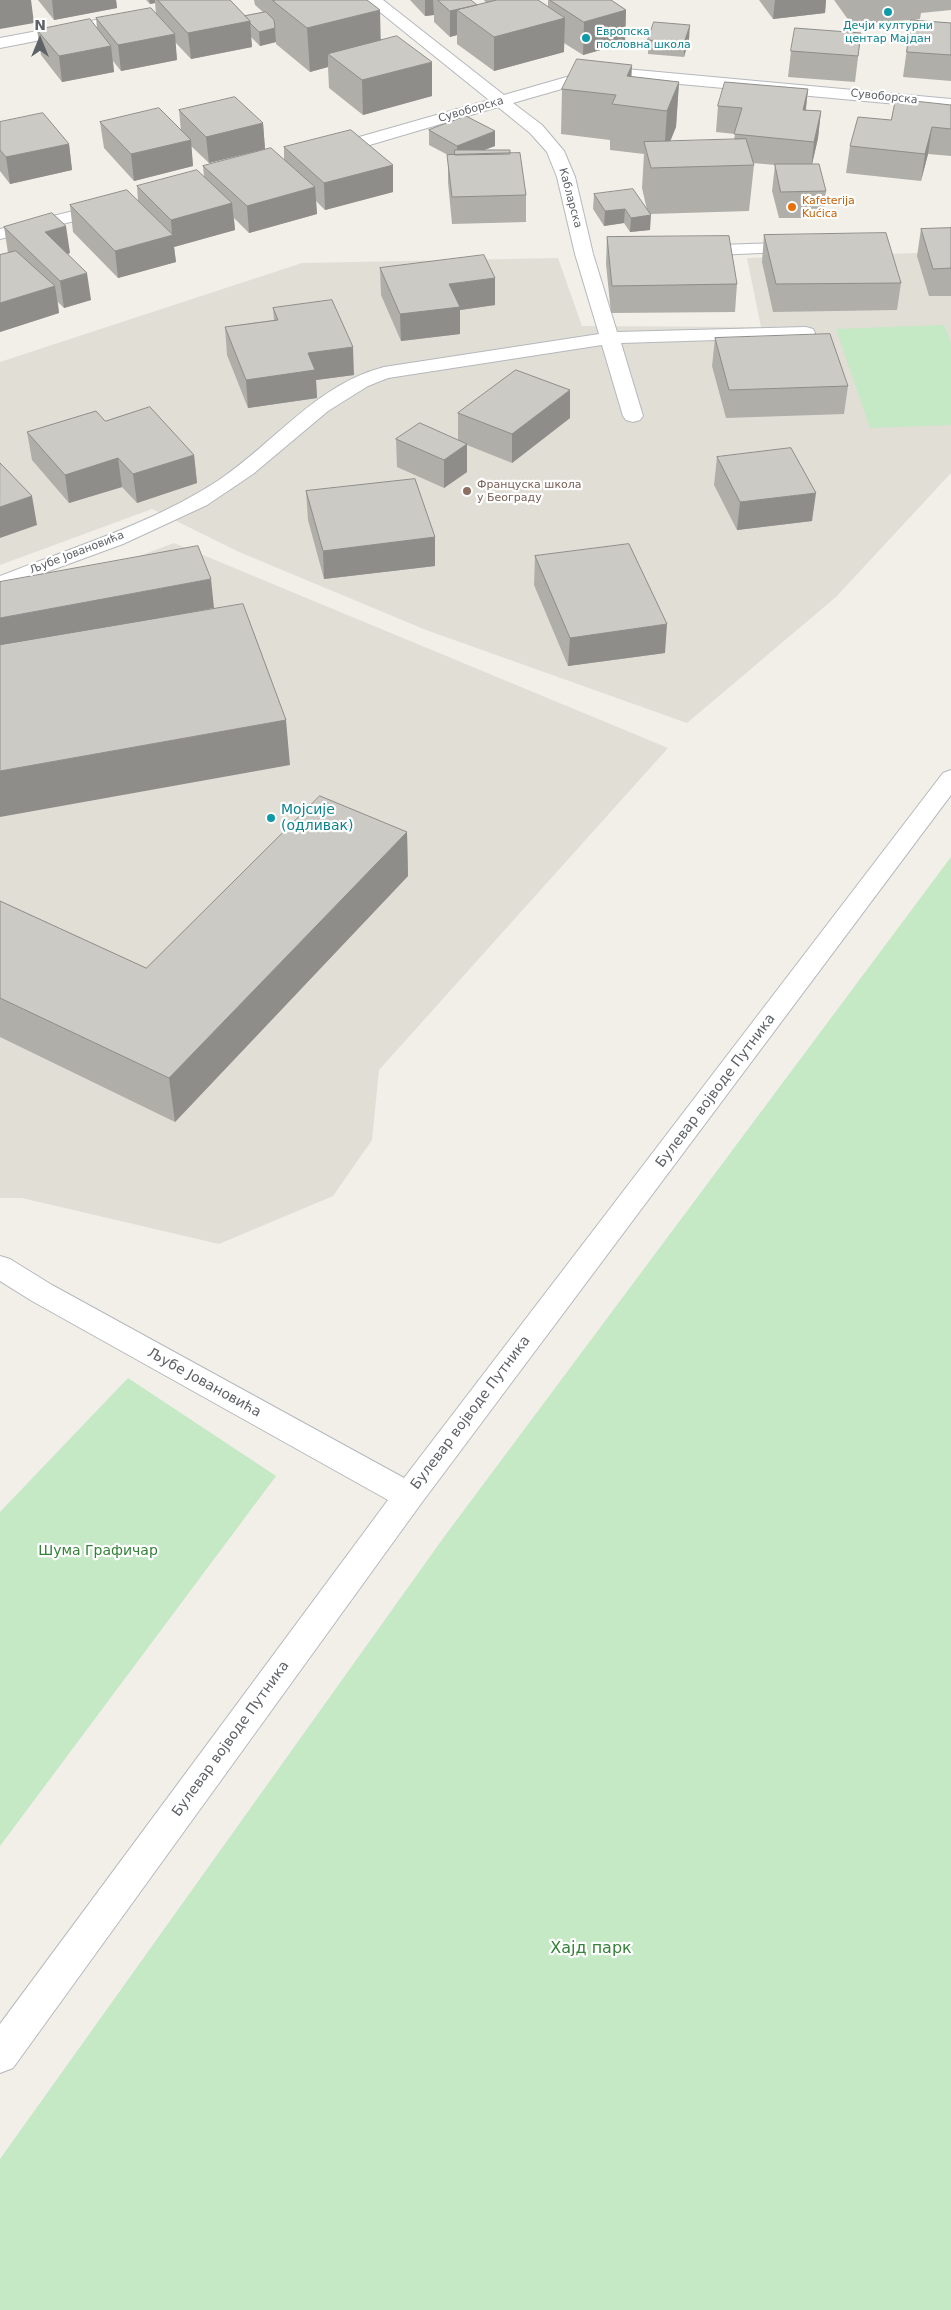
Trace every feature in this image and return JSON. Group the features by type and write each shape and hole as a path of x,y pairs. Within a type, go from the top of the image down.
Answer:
{"street":[{"name":"Кабларска","path":"373,0 545,136 555,150 566,177 584,254 633,416"},
{"path":"0,43 144,16"},
{"name":"Сувоборска","path":"311,156 576,79 615,73 951,104"},
{"path":"0,234 126,203"},
{"path":"680,251 777,248"},
{"path":"584,254 603,253"},
{"name":"Љубе Јовановића","path":"0,583 154,524 228,484 316,411 353,385 384,373 609,338 806,333"},
{"name":"Булевар војводе Путника","path":"0,2055 409,1496 951,778"},
{"name":"Љубе Јовановића","path":"0,1267 42,1293 409,1496"}],"shaded area":[{"name":"Француска школа у Београду","path":"951,252 951,473 836,597 687,723 426,630 239,552 152,509 0,565 0,362 302,263 558,258 582,326 761,327 747,258"},
{"path":"174,543 668,748 379,1070 372,1140 333,1196 219,1244 22,1198 0,1198 0,608"}],"green space":[{"path":"944,325 951,343 951,425 870,428 836,329"},
{"name":"Хајд парк","path":"951,857 951,2310 0,2310 0,2159 444,1537"},
{"name":"Шума Графичар","path":"128,1378 276,1476 0,1846 0,1512"}],"building":[{"path":"158,0 230,0 250,21 188,33"},
{"path":"367,0 380,10 307,28 273,1"},
{"path":"438,0 471,0 477,5 450,11"},
{"path":"497,0 538,0 565,18 494,37 457,10"},
{"path":"550,0 611,0 626,10 584,22"},
{"path":"151,8 175,34 118,45 96,18"},
{"path":"266,12 274,20 275,28 259,32 245,16"},
{"path":"90,19 111,46 59,56 37,30"},
{"path":"911,20 951,23 951,55 907,52"},
{"path":"654,22 690,25 684,43 648,40"},
{"path":"795,28 861,33 858,56 791,51"},
{"path":"397,36 432,62 362,80 328,54"},
{"path":"577,59 632,65 627,76 679,82 667,111 612,104 616,95 562,89"},
{"path":"725,82 808,89 803,110 821,111 814,142 734,134 742,108 718,106"},
{"path":"235,97 263,123 206,137 179,110"},
{"path":"896,99 951,105 951,129 932,127 925,154 850,146 858,117 891,120"},
{"path":"159,108 191,140 131,154 100,122"},
{"path":"43,113 69,144 6,157 0,150 0,122"},
{"path":"466,116 495,131 457,146 429,130"},
{"path":"351,130 393,165 324,183 284,147"},
{"path":"746,139 754,165 651,168 644,142"},
{"path":"271,148 315,187 247,206 203,166"},
{"path":"455,150 510,150 510,154 455,155"},
{"path":"520,153 526,195 452,197 447,155"},
{"path":"775,164 819,164 826,191 781,192"},
{"path":"197,170 232,203 171,220 137,186"},
{"path":"633,189 651,215 631,218 625,209 605,211 594,194"},
{"path":"127,190 173,235 115,251 70,205"},
{"path":"52,213 66,226 45,232 87,273 60,281 4,227"},
{"path":"951,228 951,268 933,269 921,229"},
{"path":"886,233 901,283 776,284 764,235"},
{"path":"729,236 737,284 612,286 607,237"},
{"path":"16,251 55,286 0,303 0,255"},
{"path":"484,255 495,278 449,284 460,307 400,314 380,268"},
{"path":"332,300 353,347 308,353 315,370 246,380 225,327 278,320 273,308"},
{"path":"830,334 848,386 729,390 715,338"},
{"path":"516,370 570,390 512,434 458,413"},
{"path":"150,407 194,455 133,474 118,458 65,475 27,432 96,411 105,421"},
{"path":"420,423 467,444 444,460 396,439"},
{"path":"791,448 816,493 740,502 717,457"},
{"path":"0,463 32,496 0,507"},
{"path":"415,479 435,537 323,551 306,491"},
{"path":"629,544 667,624 570,638 535,556"},
{"path":"198,546 211,579 0,618 0,582"},
{"path":"243,604 286,720 0,771 0,645"},
{"path":"320,796 407,832 169,1078 0,998 0,901 146,968"}],"place":[{"name":"Дечји културни центар Мајдан","path":"888,12"},
{"name":"Европска пословна школа","path":"586,38"},
{"name":"Kafeterija Kućica","path":"792,207"},
{"name":"Француска школа у Београду","path":"467,491"},
{"name":"Мојсије (одливак)","path":"271,818"}]}
